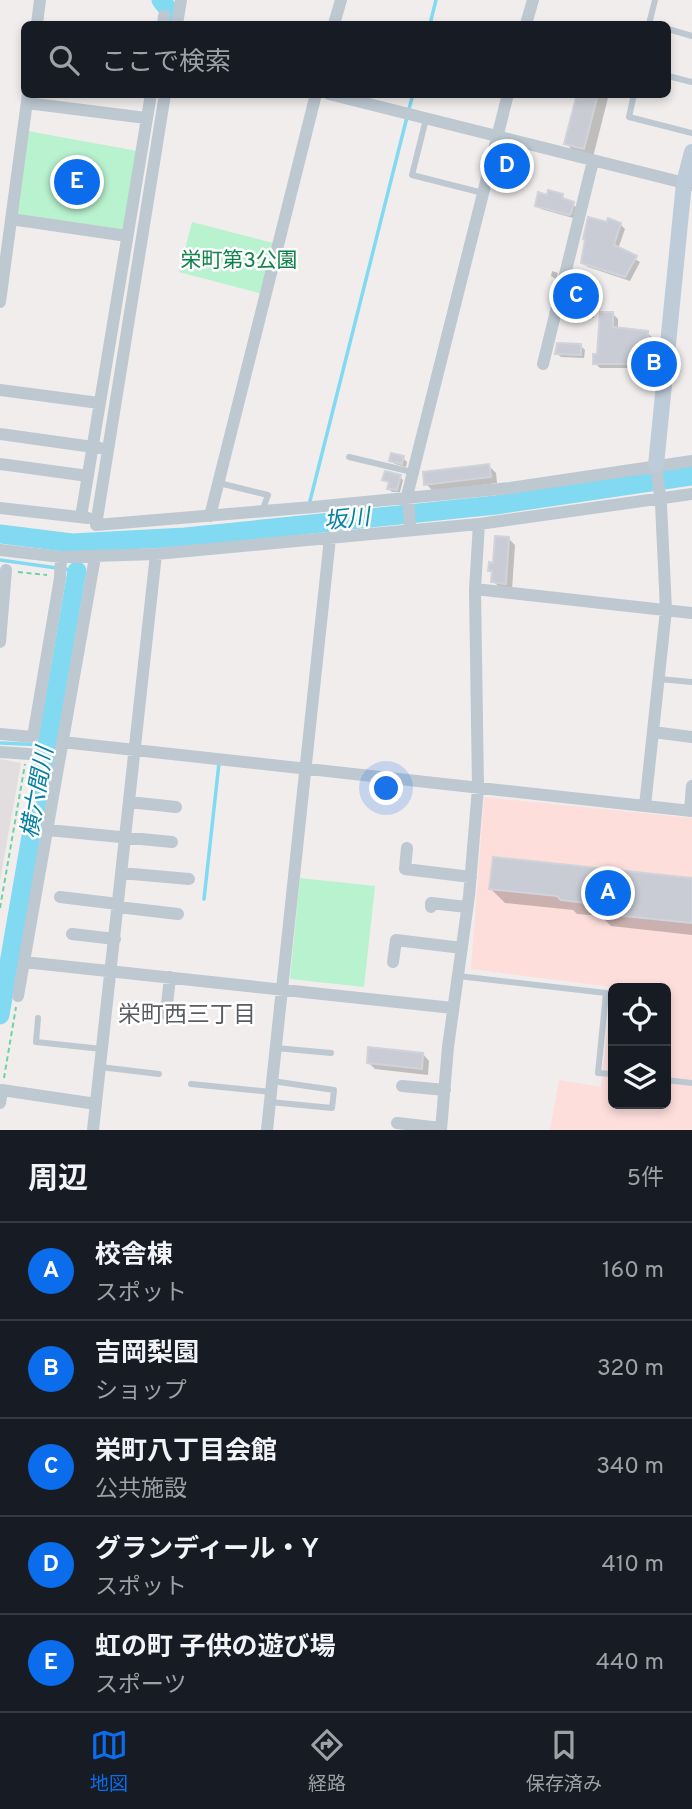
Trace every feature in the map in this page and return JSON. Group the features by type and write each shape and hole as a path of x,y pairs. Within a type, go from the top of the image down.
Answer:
{"street":[{"path":"37,21 40,0"},
{"path":"178,21 181,0"},
{"path":"335,21 341,0"},
{"path":"527,21 533,0"},
{"path":"89,518 88,476 92,447 149,98"},
{"path":"89,518 106,449 164,98"},
{"path":"210,516 315,98"},
{"path":"345,98 688,184"},
{"path":"410,528 407,500 413,472 507,98"},
{"path":"0,302 2,268 11,219 7,203 27,99 146,118"},
{"path":"645,806 666,610 656,468 692,152"},
{"path":"543,363 593,161"},
{"path":"11,219 127,236"},
{"path":"0,390 99,403"},
{"path":"0,435 106,449"},
{"path":"0,508 89,518 96,525 407,500 692,461"},
{"path":"0,464 88,476"},
{"path":"0,550 93,557 156,554 410,528 479,524 659,495 692,494"},
{"path":"397,1123 441,1129 453,1008 471,877 478,788 475,589 479,524"},
{"path":"267,1130 330,537"},
{"path":"93,1130 156,554"},
{"path":"0,734 33,737 59,575 66,556"},
{"path":"18,996 93,557"},
{"path":"0,642 6,570"},
{"path":"475,589 692,613"},
{"path":"653,733 692,737"},
{"path":"62,742 691,811 692,786"},
{"path":"0,752 29,754"},
{"path":"129,802 176,807"},
{"path":"48,830 172,842"},
{"path":"407,848 405,869 471,877"},
{"path":"121,873 189,879"},
{"path":"60,897 178,914"},
{"path":"431,907 431,903 467,907"},
{"path":"72,934 115,939"},
{"path":"393,962 396,940 462,948"},
{"path":"24,962 453,1008"},
{"path":"166,1014 170,977"},
{"path":"402,1086 445,1090"},
{"path":"1,1096 96,1104"}],"lane":[{"path":"650,21 655,0"},
{"path":"671,30 692,36"},
{"path":"671,77 692,82"},
{"path":"633,98 629,117 692,133"},
{"path":"426,119 412,175 483,193"},
{"path":"349,457 413,472"},
{"path":"219,483 268,495 264,506"},
{"path":"659,679 692,682"},
{"path":"458,976 606,993 598,1073 608,1074"},
{"path":"38,1018 36,1042 102,1049"},
{"path":"276,1048 331,1053"},
{"path":"100,1068 159,1074"},
{"path":"671,1081 692,1083"},
{"path":"191,1084 271,1092 334,1090 332,1108 271,1092"}],"path":[{"path":"6,570 59,575"},
{"path":"0,908 29,754"},
{"path":"1,1096 18,996"}],"shaded area":[{"path":"0,759 21,763 0,881"},
{"path":"484,797 692,818 692,1130 550,1130 559,1080 601,1087 608,1023 608,1109 671,1109 671,983 608,983 608,986 471,969"}],"green space":[{"path":"28,131 137,151 124,230 17,214"},
{"name":"栄町第3公園","path":"192,222 277,244 266,295 179,272"},
{"path":"300,878 375,886 364,987 290,979"}],"building":[{"path":"576,98 597,98 584,149 564,144"},
{"path":"504,147 518,150 508,188 495,185"},
{"path":"548,190 563,194 562,198 574,202 571,214 535,206 538,192 547,195"},
{"path":"588,217 607,222 608,218 621,223 614,245 637,256 625,277 581,263"},
{"path":"571,287 588,294 586,305 591,305 591,315 583,315 584,305 567,301"},
{"path":"600,312 613,312 613,327 648,331 648,341 656,341 655,372 646,372 646,364 593,364 593,354 597,354"},
{"path":"557,343 581,344 581,355 555,354"},
{"path":"391,453 404,456 402,464 389,461"},
{"path":"489,464 491,477 424,485 423,472"},
{"path":"385,471 401,475 397,490 387,489 389,482 382,480"},
{"path":"495,536 509,537 506,584 491,582 492,571 488,571 489,562 493,563"},
{"path":"493,857 692,878 692,923 595,913 594,904 561,900 557,896 489,889"},
{"path":"368,1047 423,1053 422,1069 367,1063"}],"waterway":[{"path":"161,0 171,13 170,21"},
{"path":"431,21 436,0"},
{"path":"409,109 412,98"},
{"path":"310,501 407,117"},
{"name":"坂川","path":"0,534 72,543 185,537 496,505 692,476"},
{"path":"0,560 57,568"},
{"path":"65,569 77,571"},
{"name":"横六間川","path":"0,1015 77,571"},
{"path":"0,743 47,745"},
{"path":"204,899 219,763"}],"place":[{"name":"グランディール・Y","path":"507,166"},
{"name":"虹の町 子供の遊び場","path":"77,182"},
{"name":"栄町八丁目会館","path":"576,296"},
{"name":"吉岡梨園","path":"654,364"},
{"name":"校舎棟","path":"608,893"}],"district":[{"name":"栄町西三丁目","path":"187,1016"}]}
